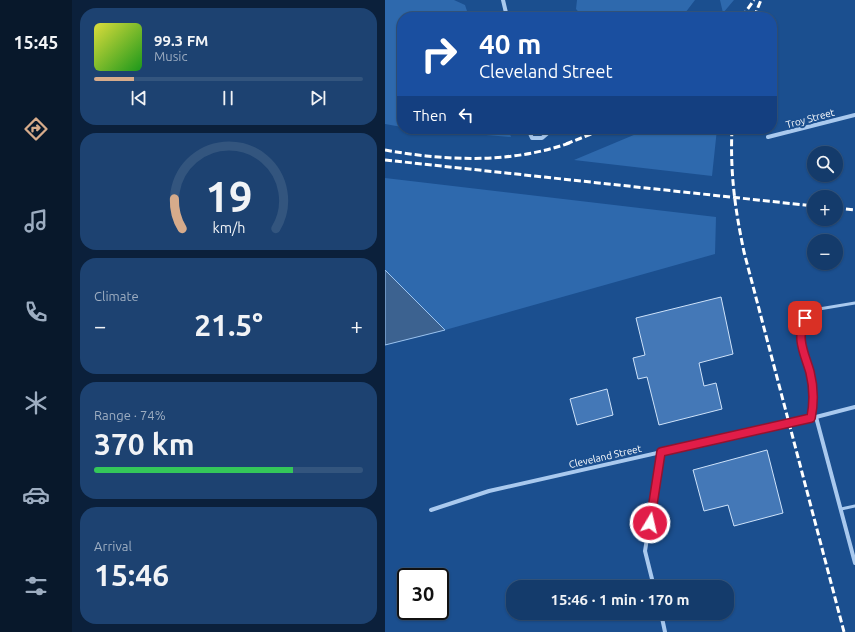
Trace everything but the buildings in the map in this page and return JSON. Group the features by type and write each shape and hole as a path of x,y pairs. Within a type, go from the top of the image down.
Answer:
{"street":[{"path":"503,0 506,12"},
{"name":"Troy Street","path":"769,137 855,115"},
{"path":"530,134 532,138 542,138 547,134"},
{"name":"Cleveland Street","path":"431,510 489,490 855,407"},
{"path":"816,417 855,563"},
{"path":"652,580 645,551 661,452"},
{"path":"662,620 665,632"}],"lane":[{"path":"811,418 814,404 810,374 801,344 801,328 805,318 819,309 855,303"},
{"path":"841,509 855,506"}],"shaded area":[{"path":"385,0 454,0 465,5 467,12 397,12 397,126 385,124"},
{"path":"577,0 695,0 686,12 579,12 576,9"},
{"path":"720,0 734,0 724,12"},
{"path":"475,134 510,134 511,137"},
{"path":"636,134 716,134 712,176 574,160"},
{"path":"385,178 716,217 715,254 445,330 385,270"},
{"path":"385,270 445,330 385,345"}],"railway":[{"path":"746,12 754,0"},
{"path":"756,12 761,0"},
{"path":"566,144 591,134"},
{"path":"732,134 734,191 744,252 844,632"},
{"path":"385,150 408,154 456,158 503,157 526,154 572,142"},
{"path":"385,160 807,205"},
{"path":"843,209 855,210"}],"route":[{"path":"650,523 661,452 811,418 814,404 810,374 801,344 801,328 805,318"}]}
